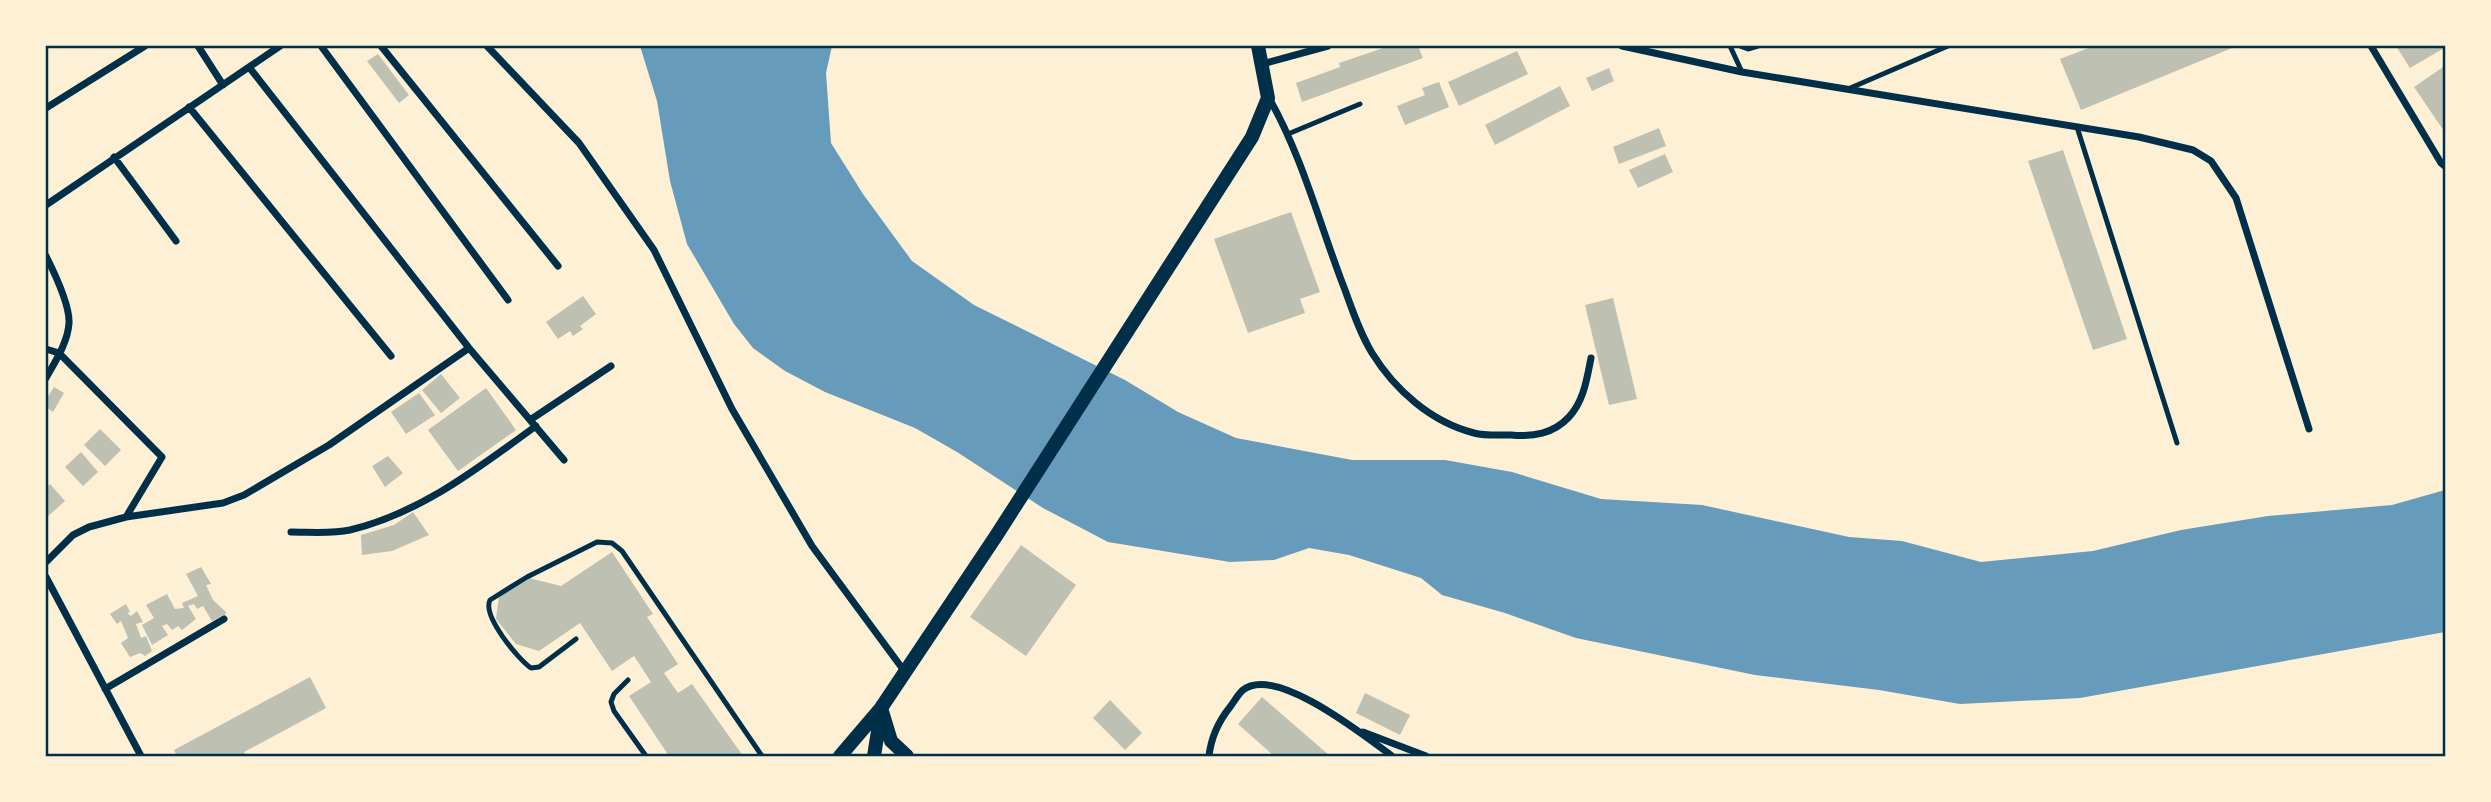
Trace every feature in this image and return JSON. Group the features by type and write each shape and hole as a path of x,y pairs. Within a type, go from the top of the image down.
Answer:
{"main road":[{"path":"840,756 881,708 996,536 1252,137 1268,98 1258,46"},
{"path":"874,757 881,708"},
{"path":"881,708 891,741 907,757"}],"street":[{"path":"46,108 145,46"},
{"path":"198,46 223,85"},
{"path":"46,205 280,46"},
{"path":"321,46 508,300"},
{"path":"381,46 558,266"},
{"path":"487,46 579,144 654,250 732,409 812,546 905,672"},
{"path":"1262,64 1328,46"},
{"path":"1622,46 1742,72 2140,137 2193,150 2211,161 2235,198 2309,429"},
{"path":"2371,46 2445,167"},
{"path":"250,67 470,348 564,460"},
{"path":"1268,98 1288,134 1363,337 1385,372 1417,405 1438,418 1475,434 1525,436 1549,432 1570,416 1580,400 1591,358"},
{"path":"189,107 391,356"},
{"path":"114,157 176,241"},
{"path":"46,256 58,280 69,322 60,353 46,378"},
{"path":"46,562 73,535 89,527 126,517 223,503 244,495 330,445 470,348"},
{"path":"46,349 60,353 162,457 126,517"},
{"path":"291,532 347,531 391,517 458,483 533,423 611,366"},
{"path":"46,577 141,757"},
{"path":"105,689 224,619"},
{"path":"1209,757 1221,719 1244,689 1255,685 1308,698 1356,729 1392,757"},
{"path":"1356,729 1426,757"}],"lane":[{"path":"1730,46 1742,72"},
{"path":"1740,46 1748,49 1758,46"},
{"path":"1847,89 1948,46"},
{"path":"1288,134 1360,104"},
{"path":"2077,127 2177,443"},
{"path":"576,639 539,667 531,668 496,627 487,605 490,600 527,578 597,542 612,542 622,551 762,757"},
{"path":"628,680 614,694 611,702 646,757"}],"water":[{"path":"640,46 832,46 826,73 831,143 863,194 912,261 974,305 1125,380 1178,412 1236,438 1352,460 1445,460 1512,472 1601,499 1702,505 1849,537 1902,541 1981,562 2093,551 2181,530 2268,516 2392,505 2445,490 2445,632 2080,698 1960,704 1879,690 1755,675 1576,638 1505,613 1442,595 1421,578 1349,555 1309,548 1274,560 1230,562 1108,542 1043,508 915,428 825,392 785,371 753,348 734,324 687,244 670,181 657,101"}],"building":[{"path":"1389,46 1418,46 1423,58 1302,102 1296,83 1340,67 1339,63"},
{"path":"2094,46 2237,46 2081,110 2060,59"},
{"path":"2396,46 2446,46 2446,47 2410,68"},
{"path":"1517,51 1528,74 1459,106 1448,82"},
{"path":"378,54 409,95 399,103 367,61"},
{"path":"2446,65 2446,134 2414,87"},
{"path":"1609,68 1614,81 1592,91 1586,78"},
{"path":"1439,82 1449,107 1405,125 1397,106 1425,95 1422,88"},
{"path":"1560,86 1570,106 1495,145 1485,125"},
{"path":"1659,128 1666,146 1619,164 1613,147"},
{"path":"2063,150 2127,339 2093,350 2028,161"},
{"path":"1665,154 1673,172 1638,188 1629,170"},
{"path":"1291,212 1320,292 1300,299 1305,313 1248,333 1214,239"},
{"path":"583,296 596,314 580,326 583,329 573,336 570,331 558,339 546,322"},
{"path":"1613,298 1637,399 1609,405 1585,305"},
{"path":"441,374 460,398 441,413 422,390"},
{"path":"54,387 64,393 53,412 46,407 46,400"},
{"path":"486,388 516,430 458,471 428,430"},
{"path":"419,393 435,415 406,434 391,412"},
{"path":"100,429 121,450 105,466 84,445"},
{"path":"81,452 98,472 83,486 65,467"},
{"path":"388,456 403,473 385,487 372,466"},
{"path":"50,484 65,501 46,518 46,488"},
{"path":"413,512 429,535 392,551 362,555 361,535 394,525"},
{"path":"1021,545 1076,585 1026,656 970,617"},
{"path":"612,552 653,614 647,617 678,664 664,673 678,693 692,684 743,756 669,756 629,696 651,682 634,656 612,671 580,623 539,651 516,644 496,619 499,596 529,578 561,586"},
{"path":"201,567 211,584 206,585 213,600 227,613 212,621 203,606 197,609 194,604 188,606 196,619 182,630 178,626 172,630 167,624 162,626 168,635 152,645 142,625 154,618 146,605 167,594 175,609 184,608 182,603 198,596 186,574"},
{"path":"126,604 130,612 127,613 131,616 137,611 143,622 136,624 141,638 146,636 152,651 145,656 140,653 130,657 121,643 128,638 121,621 117,624 110,614"},
{"path":"310,677 326,708 244,752 246,756 177,756 174,750"},
{"path":"1365,693 1410,715 1400,735 1356,713"},
{"path":"1262,697 1330,756 1274,756 1238,724"},
{"path":"1110,700 1142,733 1125,750 1093,718"}]}
